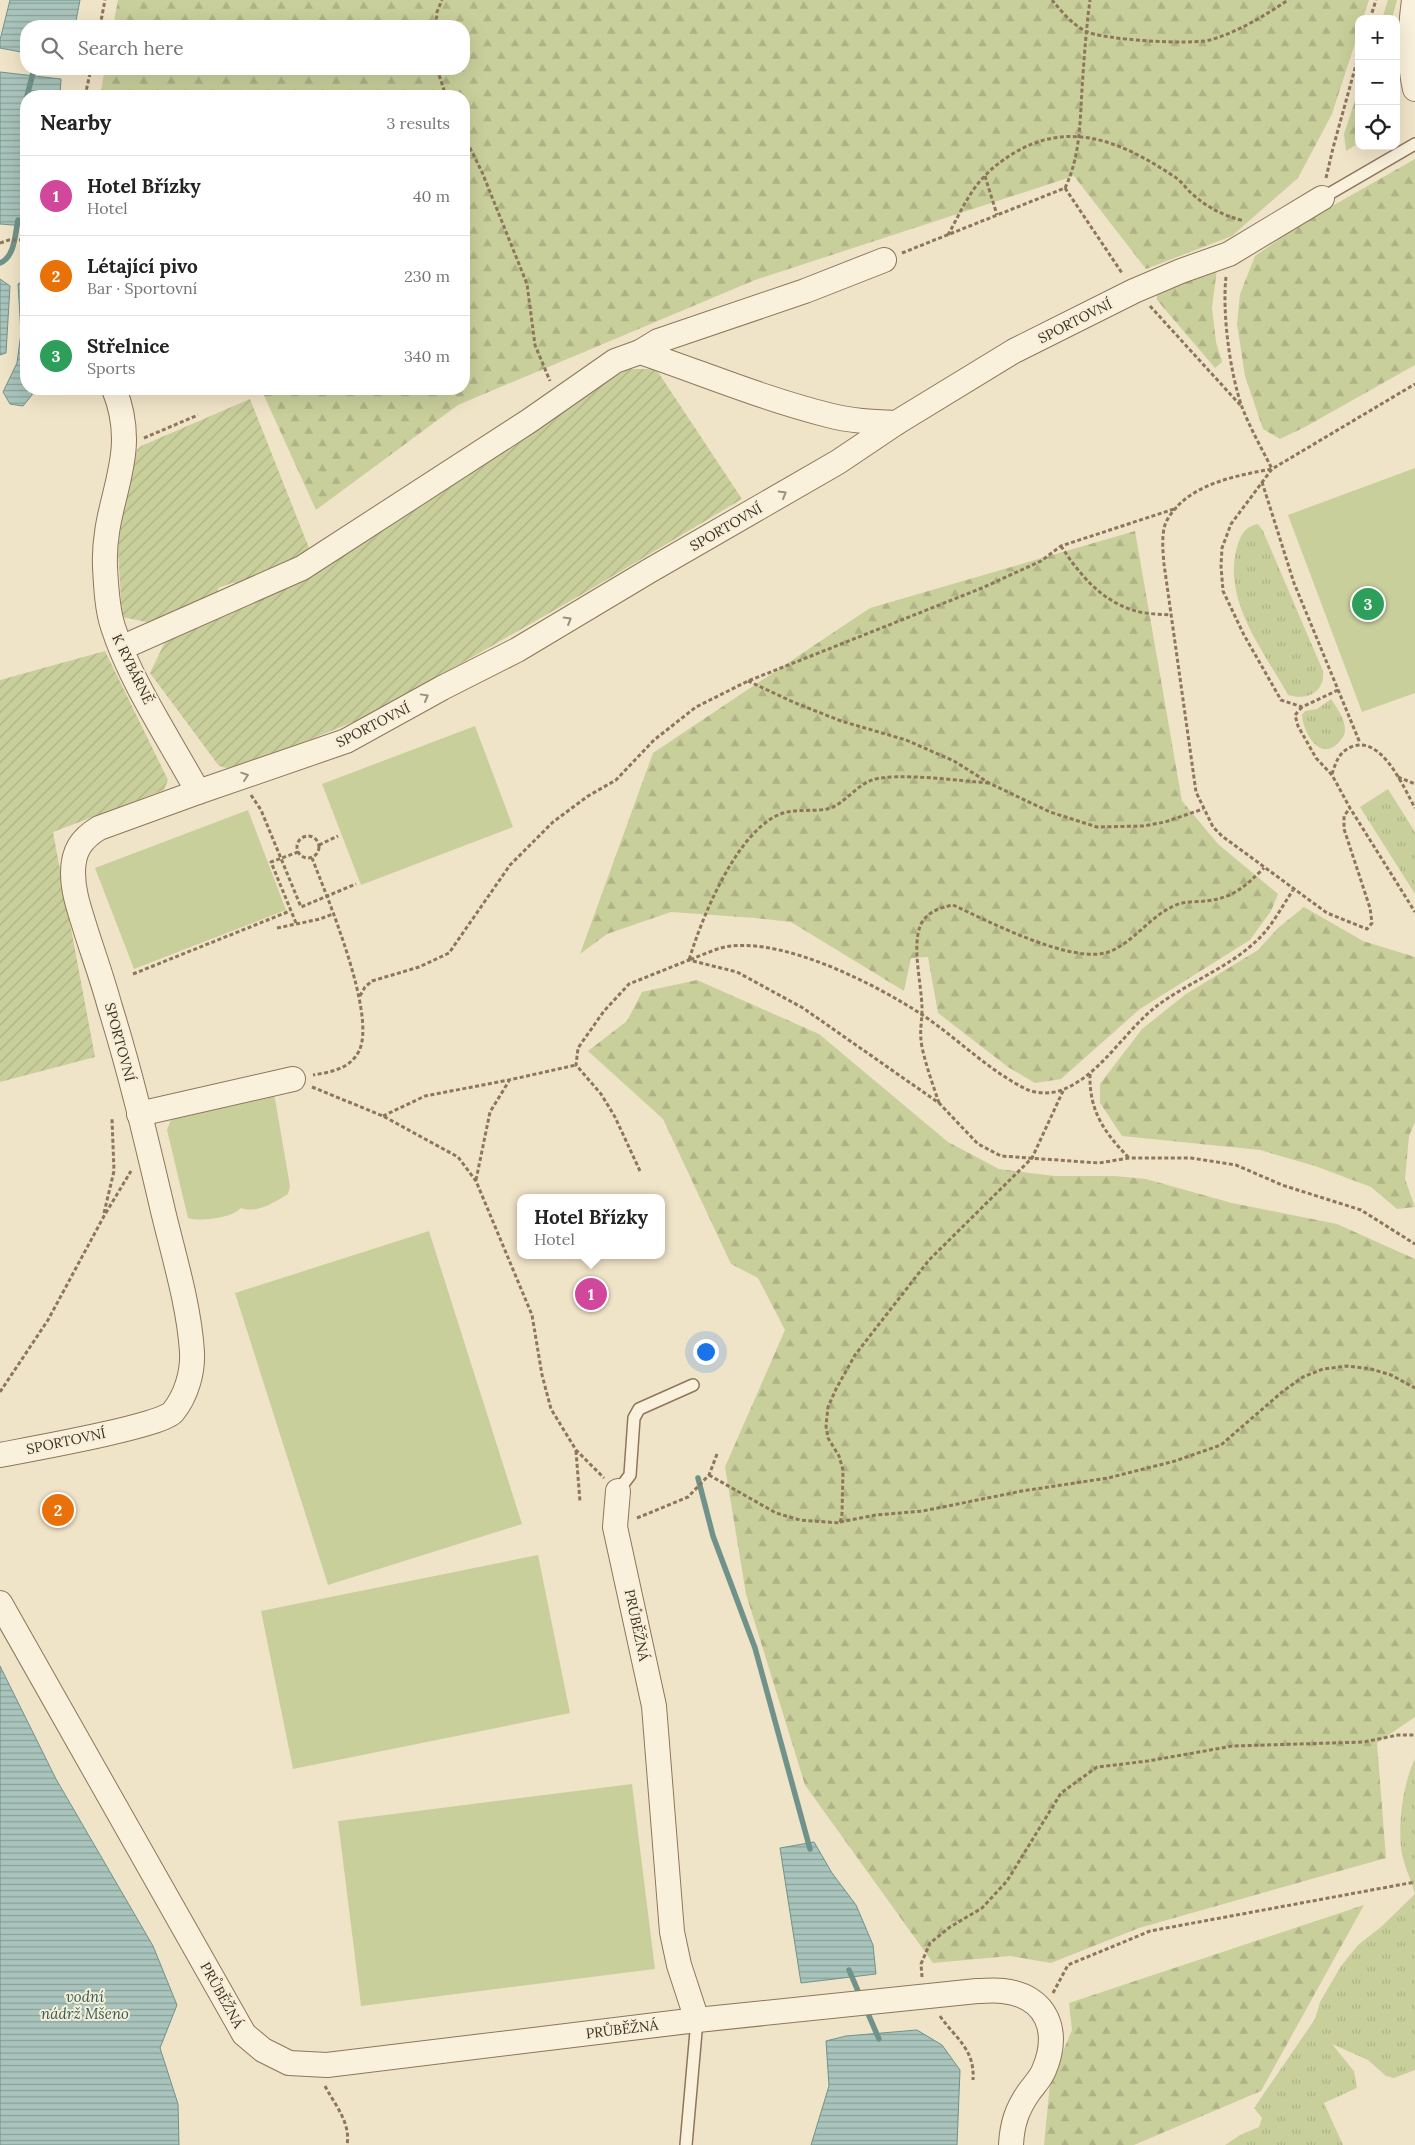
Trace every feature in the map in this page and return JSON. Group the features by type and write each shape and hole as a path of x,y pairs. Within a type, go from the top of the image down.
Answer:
{"street":[{"path":"1414,0 1409,58 1415,89"},
{"name":"SPORTOVNÍ","path":"0,1455 144,1424 172,1414 186,1392 192,1354 186,1314 140,1114 111,1008 74,892 73,871 78,844 99,828 346,741 442,688 517,650 838,462 896,423 1014,351 1134,291 1229,254 1322,198"},
{"path":"121,648 302,568 559,400 615,361 640,352 658,341 805,291 884,260"},
{"path":"640,352 762,395 829,416 896,423"},
{"name":"K RYBÁRNĚ","path":"117,395 122,408 125,446 122,470 110,512 105,565 112,625 138,684 198,792"},
{"path":"140,1114 293,1079"},
{"name":"PRŮBĚŽNÁ","path":"618,1491 615,1527 654,1706 672,1932 679,1966 697,2020"},
{"name":"PRŮBĚŽNÁ","path":"0,1602 244,2034 263,2050 289,2063 337,2064 697,2020 977,1991 1004,1991 1032,2000 1043,2011"},
{"path":"1011,2145 1016,2114 1044,2072 1052,2046 1049,2022 1043,2011"}],"lane":[{"path":"1322,198 1415,144"},
{"path":"618,1491 630,1475 634,1418 639,1409 693,1385"},
{"path":"686,2145 697,2020"}],"path":[{"path":"101,20 105,0"},
{"path":"436,20 437,12 442,0"},
{"path":"1052,0 1064,14 1086,32 1134,41 1208,40 1241,27 1288,0"},
{"path":"884,260 1065,188 1074,169 1079,135 1090,0"},
{"path":"1371,15 1376,0"},
{"path":"1322,198 1333,148 1357,60"},
{"path":"86,90 90,75"},
{"path":"439,75 444,90"},
{"path":"948,235 967,201 985,176 1013,153 1036,142 1058,136 1079,135 1124,147 1176,178 1212,210 1271,228"},
{"path":"470,148 482,172 527,284 535,345 559,400"},
{"path":"985,176 997,215"},
{"path":"1065,188 1134,291 1155,310 1203,366 1242,407"},
{"path":"0,244 9,240 20,240"},
{"path":"1229,254 1225,288 1226,319 1231,354 1242,407 1272,470"},
{"path":"1302,707 1281,700 1244,635 1224,591 1221,566 1222,548 1231,524 1272,470 1415,384"},
{"path":"125,446 198,415"},
{"path":"1272,470 1231,477 1195,492 1177,508 1166,523 1163,543 1164,564 1190,765 1196,792 1213,827 1222,836 1293,890 1327,913 1367,928 1372,923 1370,908 1344,829 1344,816 1350,808"},
{"path":"1262,482 1294,583 1360,743"},
{"path":"360,996 365,987 372,981 419,967 449,953 510,865 553,822 588,796 616,780 654,740 696,707 748,681 982,588 1041,560 1061,546 1177,508"},
{"path":"1061,546 1082,575 1108,599 1136,611 1170,615"},
{"path":"748,681 793,702 841,721 906,740 954,761 989,783 1050,812 1097,827 1151,825 1203,809"},
{"path":"1338,690 1302,707 1295,715 1298,726 1316,758 1332,774 1350,808 1415,912"},
{"path":"1332,774 1336,759 1345,749 1360,743 1372,746 1382,754 1398,777 1415,808"},
{"path":"1398,777 1415,784"},
{"path":"239,778 261,810 301,907 356,884"},
{"path":"689,960 698,930 736,856 748,838 764,823 780,814 829,808 839,803 854,789 872,780 898,778 989,783"},
{"path":"319,845 338,836"},
{"path":"303,838 315,838 319,845 318,853 312,858 304,857 298,852 298,844 303,838"},
{"path":"296,923 271,862 298,852"},
{"path":"293,1079 343,1068 358,1051 362,1039 363,1023 360,996 327,896 312,858"},
{"path":"939,1103 922,1049 919,1027 921,1014 917,946 921,925 927,916 936,909 953,905 1060,951 1086,954 1109,952 1125,944 1142,927 1177,904 1215,900 1235,894 1264,868"},
{"path":"640,1171 615,1117 601,1094 576,1065 578,1048 604,1011 629,984 689,960 731,946 769,948 802,957 849,974 921,1014 965,1048 1027,1090 1051,1093 1063,1090 1090,1073 1132,1028 1157,1006 1184,987 1225,964 1253,944 1272,922 1293,890"},
{"path":"133,974 290,911"},
{"path":"277,928 320,919 333,914"},
{"path":"689,960 737,972 803,1008 939,1103 978,1144 1001,1156 1099,1163 1129,1158 1191,1158 1236,1165 1282,1185 1361,1210 1415,1244"},
{"path":"383,1116 424,1096 576,1065"},
{"path":"1090,1073 1092,1105 1106,1131 1129,1158"},
{"path":"293,1079 383,1116 458,1157 476,1181 532,1315 542,1375 551,1410 576,1450 618,1491"},
{"path":"476,1181 490,1112 509,1080"},
{"path":"840,1523 842,1514 842,1470 839,1456 828,1438 826,1426 828,1407 836,1389 854,1355 929,1260 1032,1158 1063,1090"},
{"path":"104,1216 114,1171 112,1119"},
{"path":"0,1392 48,1320 104,1216 147,1145"},
{"path":"709,1475 776,1513 800,1520 840,1523 876,1514 924,1511 1022,1491 1108,1478 1175,1461 1221,1445 1282,1392 1303,1377 1323,1369 1347,1366 1371,1369 1391,1375 1415,1388"},
{"path":"576,1450 580,1502"},
{"path":"615,1527 688,1497 709,1475 717,1454"},
{"path":"973,2080 974,2067 970,2054 943,2020 928,1996 923,1981 921,1964 930,1943 950,1927 982,1908 1007,1881 1061,1794 1097,1767 1233,1746 1364,1742 1398,1735 1415,1735"},
{"path":"1043,2011 1068,1965 1150,1930 1415,1882"},
{"path":"312,2064 347,2125 349,2135 347,2145"}],"green space":[{"path":"118,0 1369,0 1364,15 1355,15 1355,43 1332,114 1298,178 1232,236 1146,269 1074,176 755,280 458,405 316,510 264,395 470,395 470,90 101,90 104,75 470,75 470,20 114,20"},
{"path":"1388,0 1397,0 1393,15 1383,15"},
{"path":"1355,101 1355,145 1346,151 1344,134"},
{"path":"1415,159 1415,365 1280,439 1263,429 1245,376 1237,324 1240,294 1255,256 1304,222"},
{"path":"1217,268 1212,308 1216,342 1222,362 1215,368 1157,300 1157,293"},
{"path":"627,369 656,369 742,499 586,592 373,714 235,770 219,766 150,673 166,640 348,552"},
{"path":"250,399 311,553 248,583 232,583 218,588 218,596 151,623 122,617 118,550 124,500 137,450 141,446"},
{"path":"1415,468 1415,693 1362,712 1288,515"},
{"path":"1258,524 1263,531 1323,671 1323,678 1318,689 1308,696 1295,697 1288,695 1257,643 1240,606 1235,587 1234,567 1237,547 1244,532 1249,527"},
{"path":"1135,531 1182,801 1218,844 1278,894 1271,911 1250,940 1140,1009 1061,1079 1035,1083 1008,1067 938,1013 928,957 911,958 904,991 791,922 671,912 607,934 580,954 653,753 870,608"},
{"path":"105,651 168,780 164,790 53,832 95,1057 0,1082 0,680"},
{"path":"1331,699 1343,719 1345,732 1336,745 1329,749 1323,749 1313,742 1308,735 1302,715 1305,711 1317,709"},
{"path":"475,726 513,827 361,885 322,784"},
{"path":"1388,789 1415,832 1415,894 1360,807"},
{"path":"248,810 286,910 134,969 95,868"},
{"path":"1304,907 1363,941 1415,957 1415,1122 1409,1136 1405,1179 1415,1207 1397,1209 1371,1187 1315,1166 1260,1150 1122,1136 1100,1103 1100,1084 1142,1029 1186,994 1258,950 1278,928"},
{"path":"697,980 819,1034 948,1142 999,1169 1055,1176 1115,1176 1146,1179 1232,1203 1337,1224 1415,1259 1415,1717 1377,1743 1386,1858 1139,1928 1051,1963 1010,1956 933,1963 805,1785 746,1594 725,1467 785,1330 758,1278 731,1264 663,1119 588,1051 627,1021 642,992"},
{"path":"274,1093 290,1186 288,1194 272,1204 253,1209 241,1208 224,1217 200,1220 188,1218 167,1130 172,1117"},
{"path":"429,1231 522,1524 328,1585 235,1293"},
{"path":"538,1555 570,1713 293,1769 261,1611"},
{"path":"1415,1759 1415,1894 1402,1854 1400,1831 1404,1792"},
{"path":"632,1784 655,1969 361,2006 338,1821"},
{"path":"1415,1894 1415,2070 1394,2078 1386,2076 1368,2060 1332,2044 1354,2071 1357,2088 1324,2103 1343,2145 1225,2145 1240,2135 1259,2127 1262,2118 1254,2108 1315,2019 1320,2002 1341,1966 1358,1945 1381,1927"},
{"path":"1364,1905 1261,2091 1134,2145 1044,2145 1050,2083 1072,2030 1069,2003"}],"water":[{"path":"10,0 80,0 76,20 20,20 20,52 0,48 0,40"},
{"path":"0,72 61,79 60,90 20,90 20,226 0,224"},
{"path":"0,279 10,286 6,353 0,355"},
{"path":"20,283 20,317 18,284"},
{"path":"20,340 20,395 32,395 23,406 10,404 3,392 17,363"},
{"name":"vodní nádrž Mšeno","path":"0,1666 56,1779 153,1946 177,2005 160,2048 178,2104 179,2145 0,2145"},
{"path":"814,1842 832,1873 856,1905 873,1945 876,1974 801,1983 780,1848"},
{"path":"917,2030 942,2045 960,2070 957,2145 811,2145 829,2086 826,2041 846,2036"}],"waterway":[{"path":"29,90 32,75"},
{"path":"0,263 9,256 18,220"},
{"path":"698,1478 713,1536 755,1648 810,1849"},
{"path":"849,1970 861,1998"},
{"path":"866,2009 879,2039"}],"place":[{"name":"Střelnice","path":"1368,604"},
{"name":"Hotel Břízky","path":"591,1294"},
{"name":"Létající pivo","path":"58,1510"}]}
